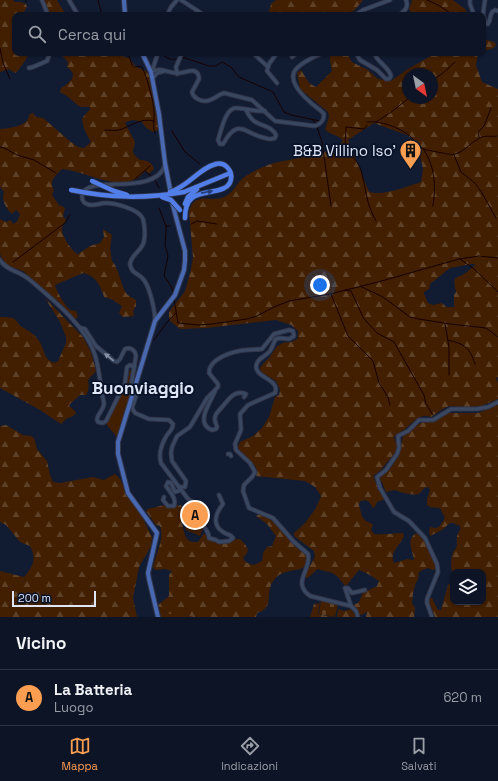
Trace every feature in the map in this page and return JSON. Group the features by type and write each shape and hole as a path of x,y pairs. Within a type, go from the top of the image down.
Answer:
{"highway":[{"path":"152,197 181,188 207,168 216,164 224,165 229,169 231,175 230,183 223,189 192,197 187,205 185,218"},
{"path":"152,197 184,192 228,174"},
{"path":"90,180 114,191 139,197"},
{"path":"185,218 184,208 188,197 192,192 206,183"},
{"path":"71,190 97,195 168,198 174,202 185,218"}],"main road":[{"path":"124,0 125,12"},
{"path":"144,56 153,70 153,80 165,163 172,200 186,256 184,270 175,295 162,314 155,321 118,442 118,454 128,493 157,533 148,573 158,617"}],"street":[{"path":"42,0 47,12"},
{"path":"70,0 76,12"},
{"path":"169,12 177,0"},
{"path":"181,0 199,12"},
{"path":"359,12 390,0"},
{"path":"402,12 406,8 406,0"},
{"path":"470,0 473,12"},
{"path":"483,12 485,0"},
{"path":"486,24 489,24 492,12 495,10 498,11"},
{"path":"29,68 47,61 49,56"},
{"path":"157,56 153,70 177,74 192,71 197,72 199,78 192,92 194,97 199,100 210,100 224,93 252,100 273,120 278,122 312,126 319,125 324,120 324,114 300,91 293,80 295,71 300,65 316,56"},
{"path":"169,72 176,67 181,56"},
{"path":"256,56 268,67"},
{"path":"275,56 267,71 277,84"},
{"path":"358,56 360,60 377,70 386,79 389,79 391,76 390,72 376,56"},
{"path":"176,67 177,74"},
{"path":"246,110 252,120 274,131 276,135 274,138 271,140 260,137 246,130 237,129 229,134 223,144 220,144 218,140 228,112 235,108 265,112"},
{"path":"155,321 155,313 146,284 143,279 133,272 130,264 132,257 143,243 144,227 142,217 139,213 133,210 112,204 86,204 82,195 84,191 91,187 144,182 160,174 165,163"},
{"path":"0,260 7,268 26,277 81,328 85,329 96,346 114,361 117,362 120,360 125,349 133,349 136,356 134,367 135,370 131,386 136,396 132,408 135,413 149,418 169,420 173,424 173,428 167,435 162,446 160,458 162,464 188,499 205,511 203,525 209,538 219,542 229,541 233,538 231,535 221,531 215,520 216,513 223,504 219,495"},
{"path":"81,328 97,361 104,403 102,410 97,417 98,422 103,423 106,421 125,382 128,367 130,365 134,367"},
{"path":"244,397 246,394 243,393 230,397 216,414 216,429 212,430 208,428 204,418 205,413 218,385 209,371 210,366 214,361 237,351 262,349 274,334 289,330 294,332 294,336 292,338 276,339 269,353 260,358 256,364 256,369 260,375 271,382 276,389 275,393 248,405 240,414 241,430 235,444 236,450 250,463 255,472 244,484 243,491 249,508 272,518 294,542 308,554 309,560 302,579 303,588 306,592 310,596 351,606"},
{"path":"164,497 163,500 168,506 174,506 174,499 166,486 168,482 171,482 175,492 185,487 187,482 172,461 171,450 174,442 179,434 190,427 207,398 215,391"},
{"path":"432,617 427,600 438,572 437,564 425,538 409,521 394,512 380,488 377,477 386,470 397,454 399,448 398,436 408,430 419,420 433,420 451,409 477,409 488,407 498,402"},
{"path":"358,617 356,611 351,606 345,588 347,587 352,593 365,590"}],"green space":[{"path":"0,0 13,0 15,2 26,4 27,7 24,12 12,12 12,56 28,56 15,73 9,69 0,72"},
{"path":"42,0 57,0 64,12 46,12 42,5"},
{"path":"276,0 363,0 352,12 269,12 271,4"},
{"path":"412,0 453,0 467,12 411,12 409,10"},
{"path":"486,40 496,44 494,48 486,50"},
{"path":"63,56 122,56 129,58 136,67 146,71 149,75 159,129 154,132 147,128 142,122 138,121 131,120 125,123 135,142 133,153 140,160 151,163 154,169 150,173 145,171 136,179 127,182 118,182 99,179 71,170 62,169 52,181 52,187 54,190 52,195 59,205 65,208 63,216 66,220 62,227 62,233 68,244 76,253 78,254 90,246 100,243 104,237 103,229 112,235 110,248 112,261 126,293 136,300 136,306 133,311 134,316 123,317 119,313 122,306 111,299 104,297 97,282 91,276 83,273 55,285 67,307 76,311 78,317 75,319 23,271 8,266 1,257 0,219 6,222 10,220 14,224 18,220 20,214 16,210 12,214 8,209 4,201 4,192 0,187 0,129 10,128 25,123 30,114 33,113 36,117 43,118 78,147 84,148 91,142 82,120 90,107 80,107 60,92 61,88 73,77 72,71 67,67 68,62"},
{"path":"330,56 349,56 352,62 368,70 378,79 391,81 402,73 402,104 438,104 438,68 410,68 431,56 478,56 476,65 482,82 498,89 498,377 496,378 498,383 498,399 481,406 449,406 431,417 423,416 416,419 394,437 397,446 395,453 381,470 373,476 385,499 377,502 373,508 366,500 360,501 359,505 364,519 373,524 371,530 374,534 403,533 404,536 394,552 394,563 407,559 414,560 410,542 416,533 423,540 434,559 437,569 432,570 427,568 419,572 412,603 415,608 414,617 366,617 367,612 359,615 354,605 359,602 363,593 377,586 379,581 359,570 346,586 333,573 318,569 306,578 305,574 315,557 314,551 294,536 294,533 305,523 316,508 321,496 315,487 305,481 256,476 256,467 238,447 240,442 253,436 262,428 269,417 275,397 279,395 280,390 276,381 261,372 260,368 279,345 298,338 298,331 291,325 276,320 206,328 180,329 169,320 169,312 185,291 190,273 193,258 189,212 195,201 204,198 213,199 224,197 232,191 243,178 258,169 268,165 329,151 343,141 325,129 329,117 328,112 300,89 297,73 301,70 309,83 316,87 332,71","holes":["374,123 407,135 412,139 419,151 423,169 421,182 388,192 369,192 348,140","475,264 463,275 456,278 454,282 456,292 454,295 454,307 446,307 442,303 433,305 428,303 424,292 429,289 430,284 450,268"]},
{"path":"45,298 83,337 91,352 96,371 88,380 88,392 86,395 80,395 69,406 76,413 61,424 40,410 0,388 0,317 13,318 21,326 36,336 46,357 51,362 55,363 58,361 66,343 66,337 60,322"},
{"path":"130,370 132,370 128,386 131,394 117,437 106,424 118,397 126,385"},
{"path":"498,405 498,617 435,617 429,602 430,598 432,598 438,610 441,610 448,585 450,583 450,605 486,605 486,569 452,569 453,552 457,547 457,536 460,526 450,523 442,530 430,536 430,527 439,527 445,518 440,508 430,507 427,505 430,490 428,487 424,488 419,494 415,495 406,494 395,490 386,492 380,478 389,470 399,456 403,436 410,432 416,425 424,422 433,422 448,413 478,413"},
{"path":"6,425 23,435 34,438 37,449 47,461 53,482 60,483 93,477 104,480 115,474 120,479 129,498 142,517 152,537 151,546 139,567 133,598 137,617 0,617 0,571 24,577 32,566 34,559 30,546 20,542 6,525 0,522 0,426"},
{"path":"164,505 172,507 181,505 181,520 187,539 198,542 204,533 217,543 240,539 248,550 243,558 244,560 254,565 262,561 263,553 267,547 272,546 276,536 267,524 256,516 261,513 276,524 296,547 306,555 305,565 302,568 285,572 275,578 271,584 268,603 263,611 257,613 256,617 193,617 184,614 168,614 158,605 169,596 169,575 172,571 165,569 156,570 153,568 161,542 161,531 160,526 156,525 146,511 148,509"},
{"path":"188,523 203,528 200,536 185,530"},
{"path":"321,600 338,604 335,617 319,614"},
{"path":"320,603 318,614 332,617 310,617 314,604"},
{"path":"159,607 168,614 184,614 193,617 161,617"},
{"path":"338,609 344,611 351,609 356,617 337,617"}],"waterway":[{"path":"98,0 101,12"},
{"path":"427,0 448,12"},
{"path":"0,48 3,63 10,79"},
{"path":"129,56 132,65 135,67 141,66 143,69 154,107 155,133"},
{"path":"164,56 170,59 177,59"},
{"path":"182,57 209,66 216,66 222,62 231,67 239,77 273,92 284,112 291,115 320,121"},
{"path":"438,76 455,62"},
{"path":"376,122 402,104"},
{"path":"479,137 478,132 484,126 491,108"},
{"path":"105,130 123,129 145,120 154,121"},
{"path":"367,122 384,123 401,130 410,136 421,148 448,154 461,152 482,137 498,136"},
{"path":"367,125 364,129 346,127 345,138 347,149 361,170 368,202 376,221"},
{"path":"317,127 322,142 331,206"},
{"path":"172,131 185,152 200,164"},
{"path":"0,147 17,155 34,160 56,173"},
{"path":"424,150 428,156 434,177 433,206"},
{"path":"454,155 461,172 475,183 496,218"},
{"path":"135,179 150,166"},
{"path":"145,171 151,176"},
{"path":"154,178 159,188"},
{"path":"159,208 166,226 165,245 168,256 164,276 171,286 174,294"},
{"path":"13,262 65,223 70,215"},
{"path":"191,224 197,221 217,224"},
{"path":"174,299 178,323 198,325 212,324 247,319 289,301 330,294 459,259 479,256 498,258"},
{"path":"460,259 474,269 498,292"},
{"path":"360,286 383,297 410,317 486,328 498,337"},
{"path":"345,290 351,291 363,317 377,333 394,342 424,395 426,404 433,415"},
{"path":"331,294 348,336 373,361 379,383 388,397 390,405"},
{"path":"154,340 176,313"},
{"path":"445,324 449,347 449,375"},
{"path":"448,340 459,343 469,350 475,364"}],"place":[{"name":"B&B Villino Iso'","path":"411,170"},
{"name":"La Batteria","path":"195,515"}],"district":[{"name":"Buonviaggio","path":"143,388"}]}
